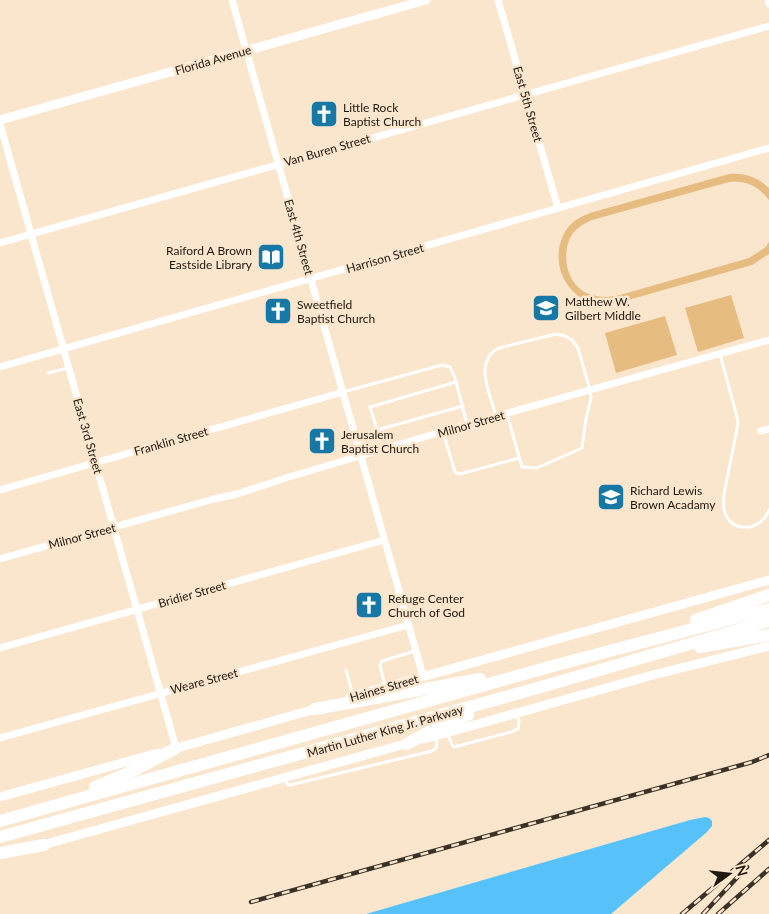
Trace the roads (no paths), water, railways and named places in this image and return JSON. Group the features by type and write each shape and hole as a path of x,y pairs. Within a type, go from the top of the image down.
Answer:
{"highway":[{"path":"594,655 769,595"},
{"name":"Martin Luther King Jr. Parkway","path":"0,821 549,667 769,609"},
{"name":"Martin Luther King Jr. Parkway","path":"0,837 527,691 769,621"},
{"path":"672,649 707,647 769,635"},
{"path":"315,709 549,667"},
{"path":"407,744 436,728 527,691"},
{"path":"38,810 121,776 176,748"},
{"path":"0,853 44,845"}],"street":[{"name":"East 4th Street","path":"232,0 423,676"},
{"name":"Florida Avenue","path":"0,120 426,0"},
{"name":"East 5th Street","path":"498,0 558,208"},
{"path":"768,0 769,4"},
{"name":"Van Buren Street","path":"0,243 769,26"},
{"name":"East 3rd Street","path":"0,124 176,748"},
{"name":"Harrison Street","path":"0,366 769,148"},
{"name":"Milnor Street","path":"0,559 237,494 468,424 769,340"},
{"name":"Franklin Street","path":"0,490 343,392"},
{"path":"761,431 769,429"},
{"name":"Bridier Street","path":"0,648 384,540"},
{"name":"Haines Street","path":"0,797 315,709 423,676 769,580"},
{"name":"Weare Street","path":"0,738 408,625"},
{"path":"0,858 653,675 769,646"}],"lane":[{"path":"496,416 484,375 487,358 493,351 556,334 566,336 572,340 578,348 592,398 586,419 582,448 537,468 522,467 507,413"},
{"path":"720,354 738,424 724,494 724,512 734,524 751,527 764,519 769,510"},
{"path":"343,392 442,365 450,367 468,424"},
{"path":"48,374 69,368"},
{"path":"456,382 370,407 377,430 462,406"},
{"path":"443,432 455,472 460,474 519,458"},
{"path":"386,687 380,666 381,663 415,651"},
{"path":"346,670 353,696"},
{"path":"447,732 454,747 511,732 518,729 517,713"},
{"path":"284,778 286,784 290,785 432,751 436,748 437,743 434,736"}],"water":[{"path":"705,817 712,821 712,826 707,832 611,914 366,914 690,820"}],"railway":[{"path":"251,902 752,762 769,755"},
{"path":"682,914 769,840"},
{"path":"703,914 747,867"},
{"path":"718,914 769,869"}],"place":[{"name":"Little Rock Baptist Church","path":"324,114"},
{"name":"Raiford A Brown Eastside Library","path":"271,257"},
{"name":"Matthew W. Gilbert Middle","path":"546,308"},
{"name":"Sweetfield Baptist Church","path":"278,311"},
{"name":"Jerusalem Baptist Church","path":"322,441"},
{"name":"Richard Lewis Brown Acadamy","path":"611,497"},
{"name":"Refuge Center Church of God","path":"369,605"}]}
